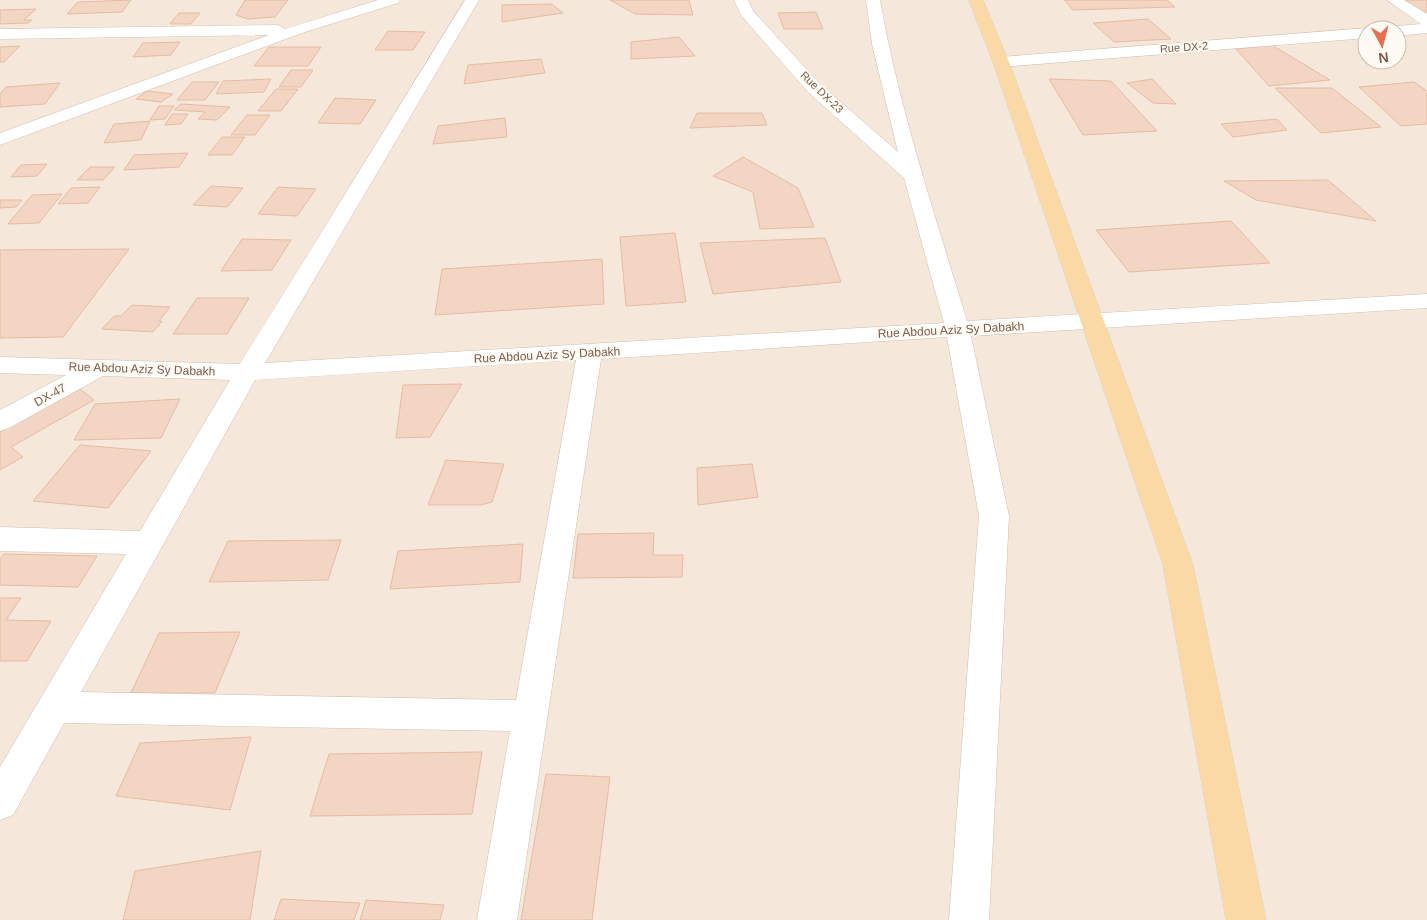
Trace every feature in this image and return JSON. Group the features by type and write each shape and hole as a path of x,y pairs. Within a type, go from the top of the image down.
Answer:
{"main road":[{"path":"976,0 1001,62 1178,565 1246,920"}],"street":[{"path":"0,139 297,30 393,0"},
{"path":"0,802 247,372 472,0"},
{"name":"Rue DX-23","path":"741,0 746,12 814,88 913,176"},
{"path":"873,0 880,44 913,176 958,330 994,516 969,920"},
{"path":"1394,0 1427,21"},
{"path":"1407,30 1427,28"},
{"path":"0,34 297,30"},
{"name":"Rue DX-2","path":"1001,62 1357,34"},
{"name":"Rue Abdou Aziz Sy Dabakh","path":"0,365 247,372 1427,301"},
{"path":"497,920 590,352"},
{"name":"DX-47","path":"0,422 100,368"},
{"path":"0,538 149,543"},
{"path":"55,707 531,716"}],"shaded area":[{"path":"0,0 1427,0 1427,920 0,920"}],"building":[{"path":"131,0 122,12 67,14 78,2"},
{"path":"245,0 288,0 275,17 248,19 236,15"},
{"path":"610,0 689,0 693,15 635,14"},
{"path":"1064,0 1167,0 1175,7 1073,10"},
{"path":"1403,0 1427,0 1427,12 1424,12"},
{"path":"552,4 563,13 502,22 502,5"},
{"path":"36,9 24,20 32,20 28,23 0,24 0,10"},
{"path":"816,12 823,29 784,29 778,13"},
{"path":"179,13 200,13 191,24 170,24"},
{"path":"1148,19 1171,39 1114,42 1093,23"},
{"path":"388,31 425,32 413,50 375,50"},
{"path":"679,37 695,56 631,59 631,42"},
{"path":"180,42 171,55 133,57 143,43"},
{"path":"1272,45 1330,80 1269,86 1236,49"},
{"path":"20,46 4,62 0,62 0,47"},
{"path":"269,47 321,47 308,66 254,66"},
{"path":"541,59 545,73 464,84 468,65"},
{"path":"291,70 313,70 301,87 279,87"},
{"path":"271,79 264,92 216,94 223,81"},
{"path":"1049,79 1111,81 1157,131 1083,135"},
{"path":"1152,79 1176,104 1153,103 1127,83"},
{"path":"192,82 219,82 205,100 177,100"},
{"path":"1414,82 1427,91 1427,124 1401,126 1359,87"},
{"path":"60,83 45,104 0,107 0,94 6,87"},
{"path":"1275,88 1332,88 1381,127 1321,133"},
{"path":"276,89 298,89 281,111 258,111"},
{"path":"147,91 173,94 161,102 136,99"},
{"path":"335,98 376,100 360,124 318,123"},
{"path":"181,104 230,107 217,120 198,119 205,112 174,110"},
{"path":"159,106 174,106 165,119 150,120"},
{"path":"697,113 762,113 767,125 690,128"},
{"path":"172,114 188,114 181,124 165,125"},
{"path":"247,115 270,115 255,135 231,135"},
{"path":"505,118 507,137 433,144 438,126"},
{"path":"1277,119 1287,130 1233,137 1221,124"},
{"path":"150,121 141,140 104,143 114,124"},
{"path":"222,137 245,137 232,155 208,155"},
{"path":"188,153 179,167 124,170 134,155"},
{"path":"743,157 798,188 814,227 760,229 753,192 713,176"},
{"path":"47,164 37,176 11,177 21,165"},
{"path":"90,167 115,167 103,180 77,180"},
{"path":"1328,180 1376,221 1256,200 1224,181"},
{"path":"211,186 243,188 227,207 193,205"},
{"path":"100,187 88,203 58,204 71,188"},
{"path":"278,187 316,189 297,216 258,214"},
{"path":"62,194 39,223 8,224 32,195"},
{"path":"0,200 22,200 16,207 0,208"},
{"path":"1231,221 1270,263 1129,272 1096,230"},
{"path":"675,233 686,302 626,306 620,237"},
{"path":"825,238 841,282 713,294 700,243"},
{"path":"242,239 291,240 272,270 221,271"},
{"path":"129,249 63,337 0,338 0,250"},
{"path":"602,259 604,304 435,315 442,269"},
{"path":"197,298 249,298 227,334 173,334"},
{"path":"132,305 170,307 153,332 102,329 114,316 121,316"},
{"path":"462,384 430,437 396,438 403,385"},
{"path":"80,389 94,400 11,447 23,457 0,470 0,432"},
{"path":"180,399 161,438 74,440 95,404"},
{"path":"80,445 151,451 108,508 33,501"},
{"path":"446,460 504,464 492,502 481,505 428,505"},
{"path":"752,464 758,497 698,505 697,468"},
{"path":"654,533 653,555 683,555 682,577 573,578 578,534"},
{"path":"341,540 328,580 209,582 228,541"},
{"path":"523,544 520,582 390,589 398,551"},
{"path":"4,554 97,556 78,587 0,585 0,559"},
{"path":"0,598 21,598 6,620 51,621 27,661 0,661"},
{"path":"240,632 215,693 131,693 159,633"},
{"path":"251,737 230,810 116,796 140,743"},
{"path":"482,752 472,814 310,816 329,754"},
{"path":"546,774 610,777 592,920 521,920"},
{"path":"261,851 250,920 123,920 135,871"},
{"path":"281,899 360,903 354,920 274,920"},
{"path":"366,900 444,905 440,920 360,920"}]}
